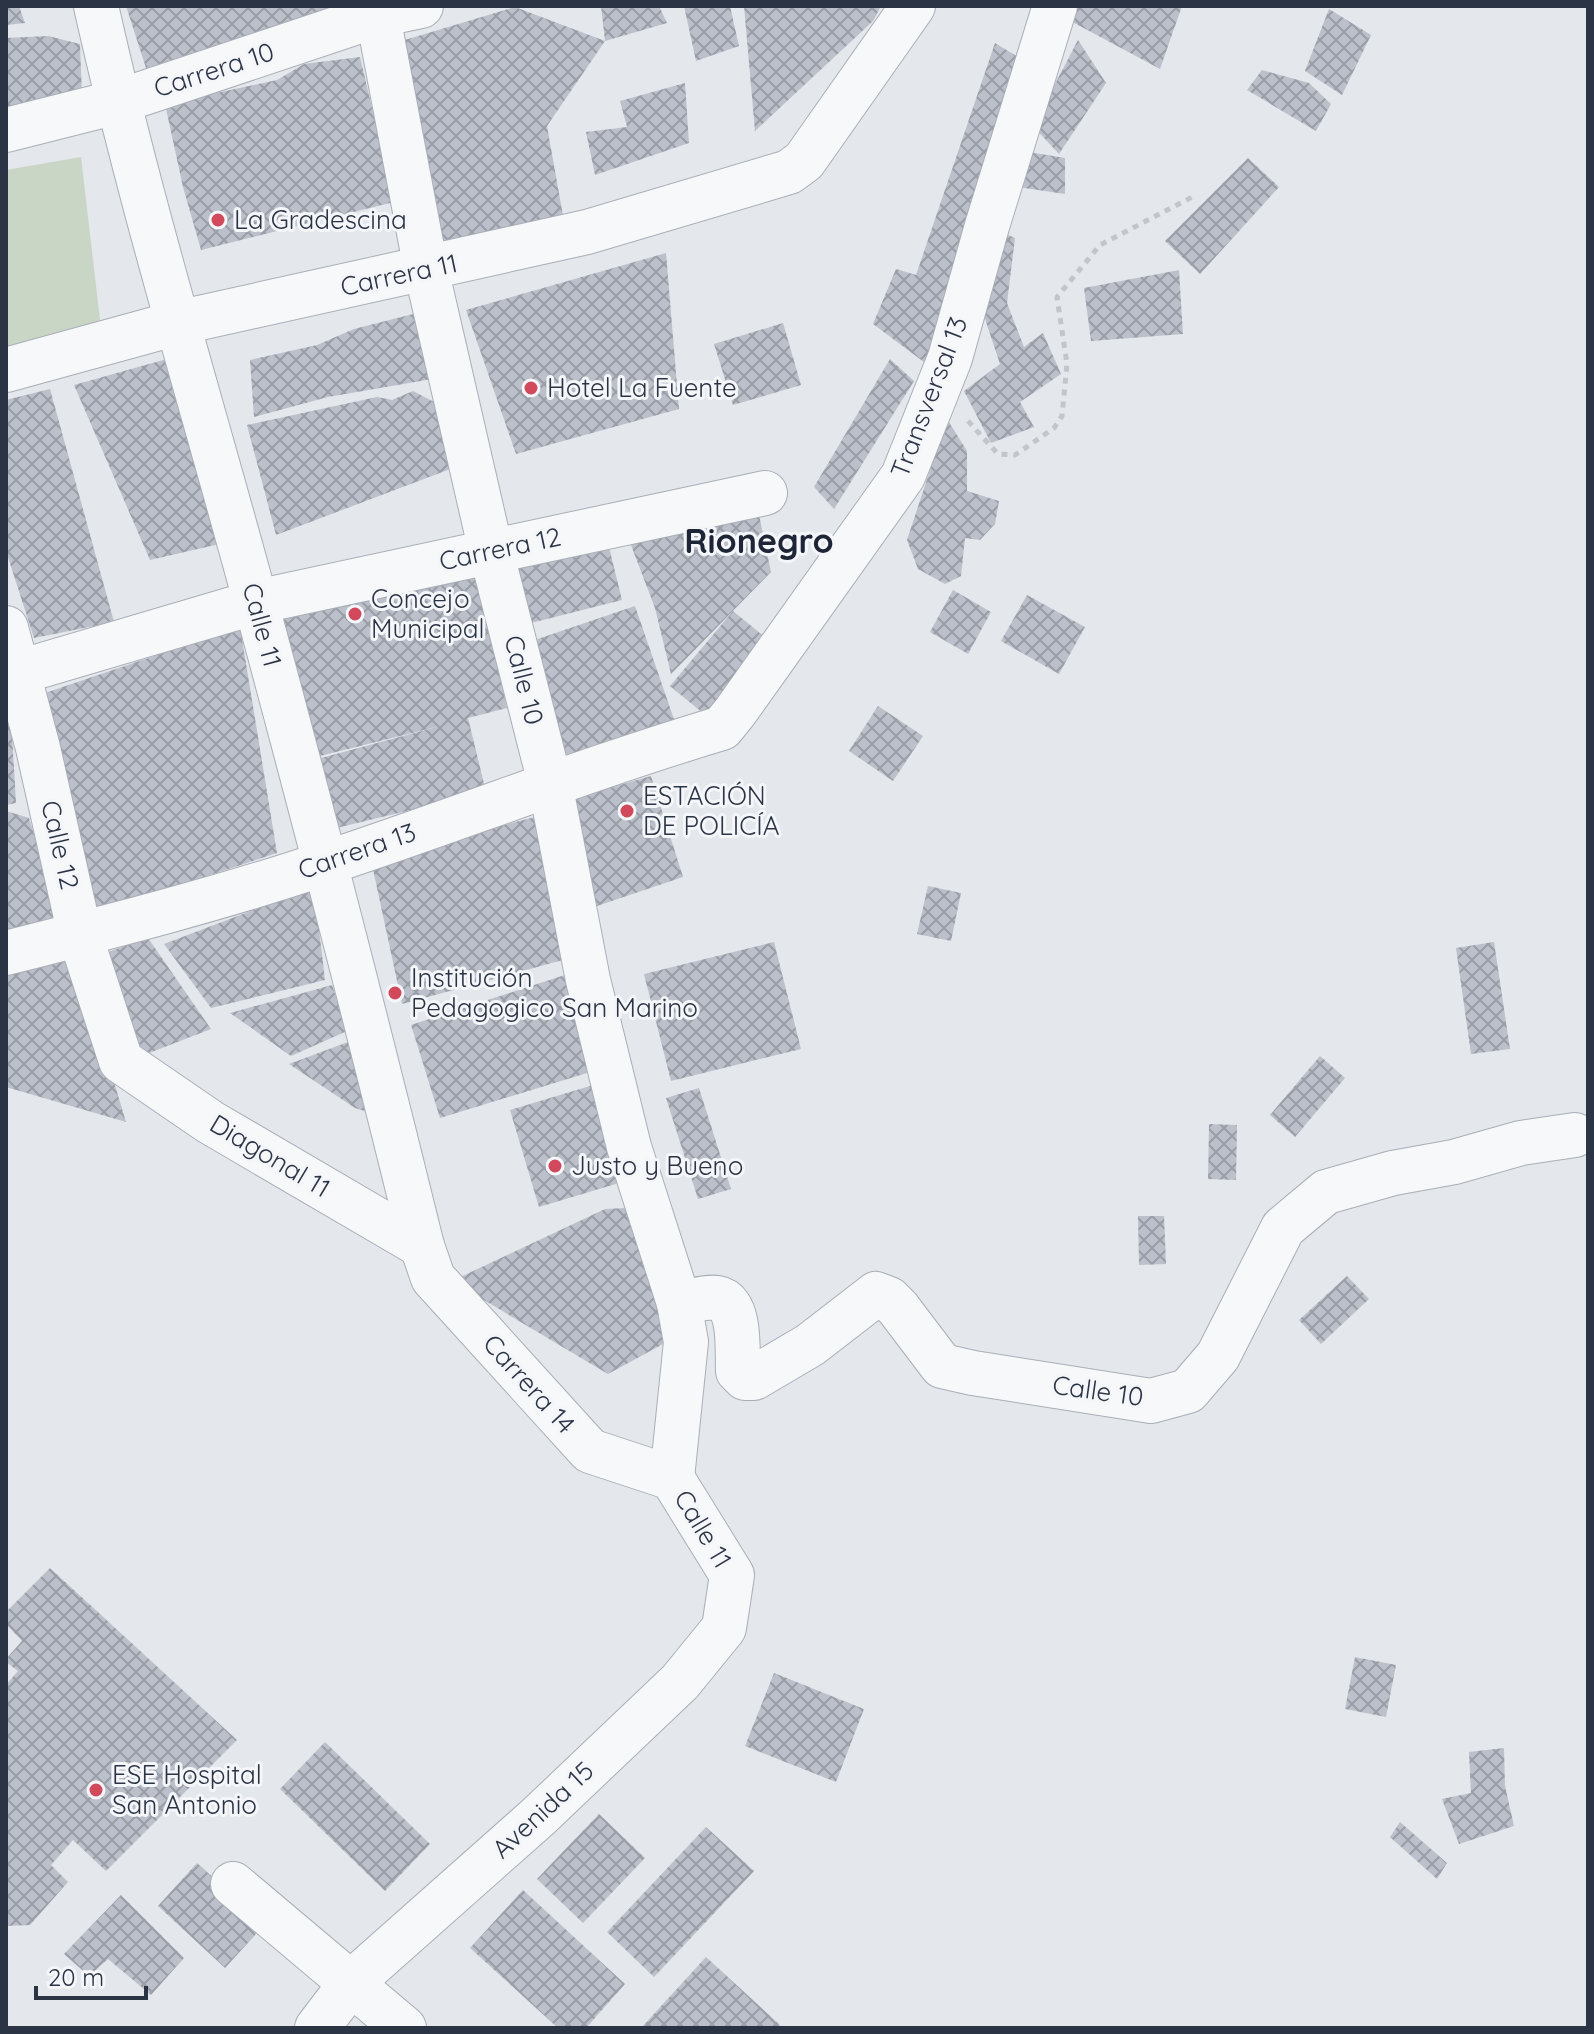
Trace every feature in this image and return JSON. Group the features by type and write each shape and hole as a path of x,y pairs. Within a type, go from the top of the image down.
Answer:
{"street":[{"name":"Calle 11","path":"96,6 117,102 256,602 422,1246"},
{"name":"Carrera 10","path":"6,130 117,102 377,10 421,6"},
{"name":"Carrera 11","path":"6,370 177,323 587,232 789,172 804,161 913,6"},
{"name":"Transversal 13","path":"704,733 722,728 735,712 903,476 950,358 1055,6"},
{"name":"Calle 10","path":"377,10 426,269 491,551 550,783 588,980 625,1131 679,1303 686,1342 672,1478"},
{"name":"Carrera 12","path":"12,674 256,602 765,493"},
{"name":"Calle 12","path":"6,628 12,674 80,935 121,1061"},
{"name":"Carrera 13","path":"6,953 80,935 325,864 550,783 704,733"},
{"name":"Diagonal 11","path":"121,1061 210,1122 422,1246"},
{"name":"Calle 10","path":"679,1303 717,1298 728,1303 735,1315 738,1371 745,1378 754,1378 810,1345 876,1294 889,1299 898,1308 942,1366 1151,1401 1188,1391 1218,1356 1283,1228 1326,1192 1521,1143 1575,1135"},
{"name":"Carrera 14","path":"422,1246 433,1278 590,1451 672,1478"},
{"name":"Calle 11","path":"672,1478 732,1575 724,1628"},
{"name":"Avenida 15","path":"317,2028 352,1982 538,1817 680,1682 724,1628"},
{"path":"233,1884 404,2028"}],"path":[{"path":"938,388 998,454 1015,455 1054,428 1062,416 1067,364 1057,297 1100,245 1196,195"}],"green space":[{"path":"81,157 102,337 6,370 6,170"}],"building":[{"path":"6,6 19,6 25,23 6,25"},
{"path":"126,6 338,6 339,11 146,68"},
{"path":"601,6 659,6 667,23 605,41"},
{"path":"684,6 730,6 739,46 696,61"},
{"path":"744,6 881,6 873,21 755,131"},
{"path":"1071,6 1182,6 1160,69 1065,18"},
{"path":"515,7 605,41 547,126 565,227 444,256 398,42"},
{"path":"1329,9 1371,35 1342,95 1305,71"},
{"path":"48,36 80,44 82,98 6,119 6,38"},
{"path":"1078,40 1106,83 1059,154 1033,126"},
{"path":"995,43 1033,66 936,371 873,324 896,269 916,275"},
{"path":"360,57 394,202 201,250 165,104 277,80 304,64"},
{"path":"1262,70 1309,83 1331,104 1316,131 1247,90"},
{"path":"685,83 689,143 595,175 586,132 627,127 620,101"},
{"path":"1012,149 1065,158 1065,194 1010,186"},
{"path":"1248,158 1279,187 1200,274 1165,241"},
{"path":"992,228 1015,238 1007,303 1024,347 1043,333 1061,374 1020,402 1034,427 991,443 964,391 1000,364 981,307"},
{"path":"666,253 679,409 516,454 466,310"},
{"path":"1179,270 1183,334 1091,341 1084,288"},
{"path":"417,313 438,378 328,397 254,417 250,360 317,345 354,329"},
{"path":"783,323 801,385 733,405 714,344"},
{"path":"174,357 228,542 150,560 74,385"},
{"path":"890,359 914,381 834,509 814,487"},
{"path":"50,389 114,622 34,638 6,551 6,400"},
{"path":"413,391 434,402 453,468 276,535 247,425 377,397 392,400"},
{"path":"947,419 967,451 967,491 999,501 995,524 980,540 965,538 961,576 945,584 918,569 907,540"},
{"path":"759,515 771,572 671,674 655,608 629,540"},
{"path":"606,535 622,600 527,624 511,559"},
{"path":"473,557 507,708 468,718 486,792 328,830 310,761 444,725 316,757 282,619"},
{"path":"953,590 991,612 968,654 930,632"},
{"path":"1027,595 1085,627 1059,674 1001,641"},
{"path":"635,606 678,731 566,769 523,644"},
{"path":"733,611 778,648 715,723 670,686"},
{"path":"240,627 277,853 97,912 42,694"},
{"path":"878,706 923,736 893,781 849,751"},
{"path":"6,719 12,734 16,803 6,805"},
{"path":"651,776 683,877 591,908 564,801"},
{"path":"6,811 29,818 61,925 6,938"},
{"path":"535,817 570,958 402,1004 371,860"},
{"path":"928,886 961,893 951,941 917,934"},
{"path":"314,887 325,980 211,1008 164,944"},
{"path":"148,938 211,1029 144,1055 102,954"},
{"path":"774,942 801,1049 671,1081 644,974"},
{"path":"1494,942 1510,1049 1471,1054 1456,948"},
{"path":"76,956 126,1122 6,1087 6,973"},
{"path":"574,972 597,1070 440,1118 411,1025"},
{"path":"332,985 347,1031 291,1056 230,1013"},
{"path":"348,1042 373,1114 355,1108 289,1064"},
{"path":"1320,1056 1345,1078 1295,1137 1270,1115"},
{"path":"600,1083 629,1180 539,1207 510,1110"},
{"path":"699,1088 731,1189 698,1199 666,1098"},
{"path":"1209,1124 1237,1125 1236,1180 1208,1179"},
{"path":"625,1208 648,1251 674,1338 608,1374 452,1281 605,1209"},
{"path":"1138,1216 1164,1216 1166,1264 1139,1265"},
{"path":"1347,1276 1369,1299 1321,1344 1299,1320"},
{"name":"ESE Hospital San Antonio","path":"50,1568 237,1740 106,1871 73,1840 51,1865 68,1882 30,1925 6,1926 6,1685 18,1671 6,1659 22,1641 6,1624 6,1612"},
{"path":"1355,1657 1396,1665 1386,1717 1345,1709"},
{"path":"774,1673 864,1709 836,1782 745,1746"},
{"path":"325,1742 430,1844 385,1891 280,1789"},
{"path":"1504,1748 1505,1786 1514,1826 1459,1844 1442,1799 1471,1793 1469,1752"},
{"path":"599,1814 645,1858 583,1923 537,1879"},
{"path":"1400,1822 1447,1863 1437,1879 1390,1837"},
{"path":"706,1827 754,1871 654,1977 607,1932"},
{"path":"197,1863 265,1924 225,1968 158,1906"},
{"path":"523,1890 625,1984 586,2028 558,2028 470,1948"},
{"path":"121,1895 184,1958 151,1995 108,1959 89,1976 64,1954"},
{"path":"706,1957 780,2025 777,2028 641,2028"}],"place":[{"name":"La Gradescina","path":"218,220"},
{"name":"Hotel La Fuente","path":"531,388"},
{"name":"Concejo Municipal","path":"355,614"},
{"name":"ESTACIÓN DE POLICÍA","path":"627,811"},
{"name":"Institución Pedagogico San Marino","path":"395,993"},
{"name":"Justo y Bueno","path":"555,1166"},
{"name":"ESE Hospital San Antonio","path":"96,1790"}],"district":[{"name":"Rionegro","path":"759,541"}]}
